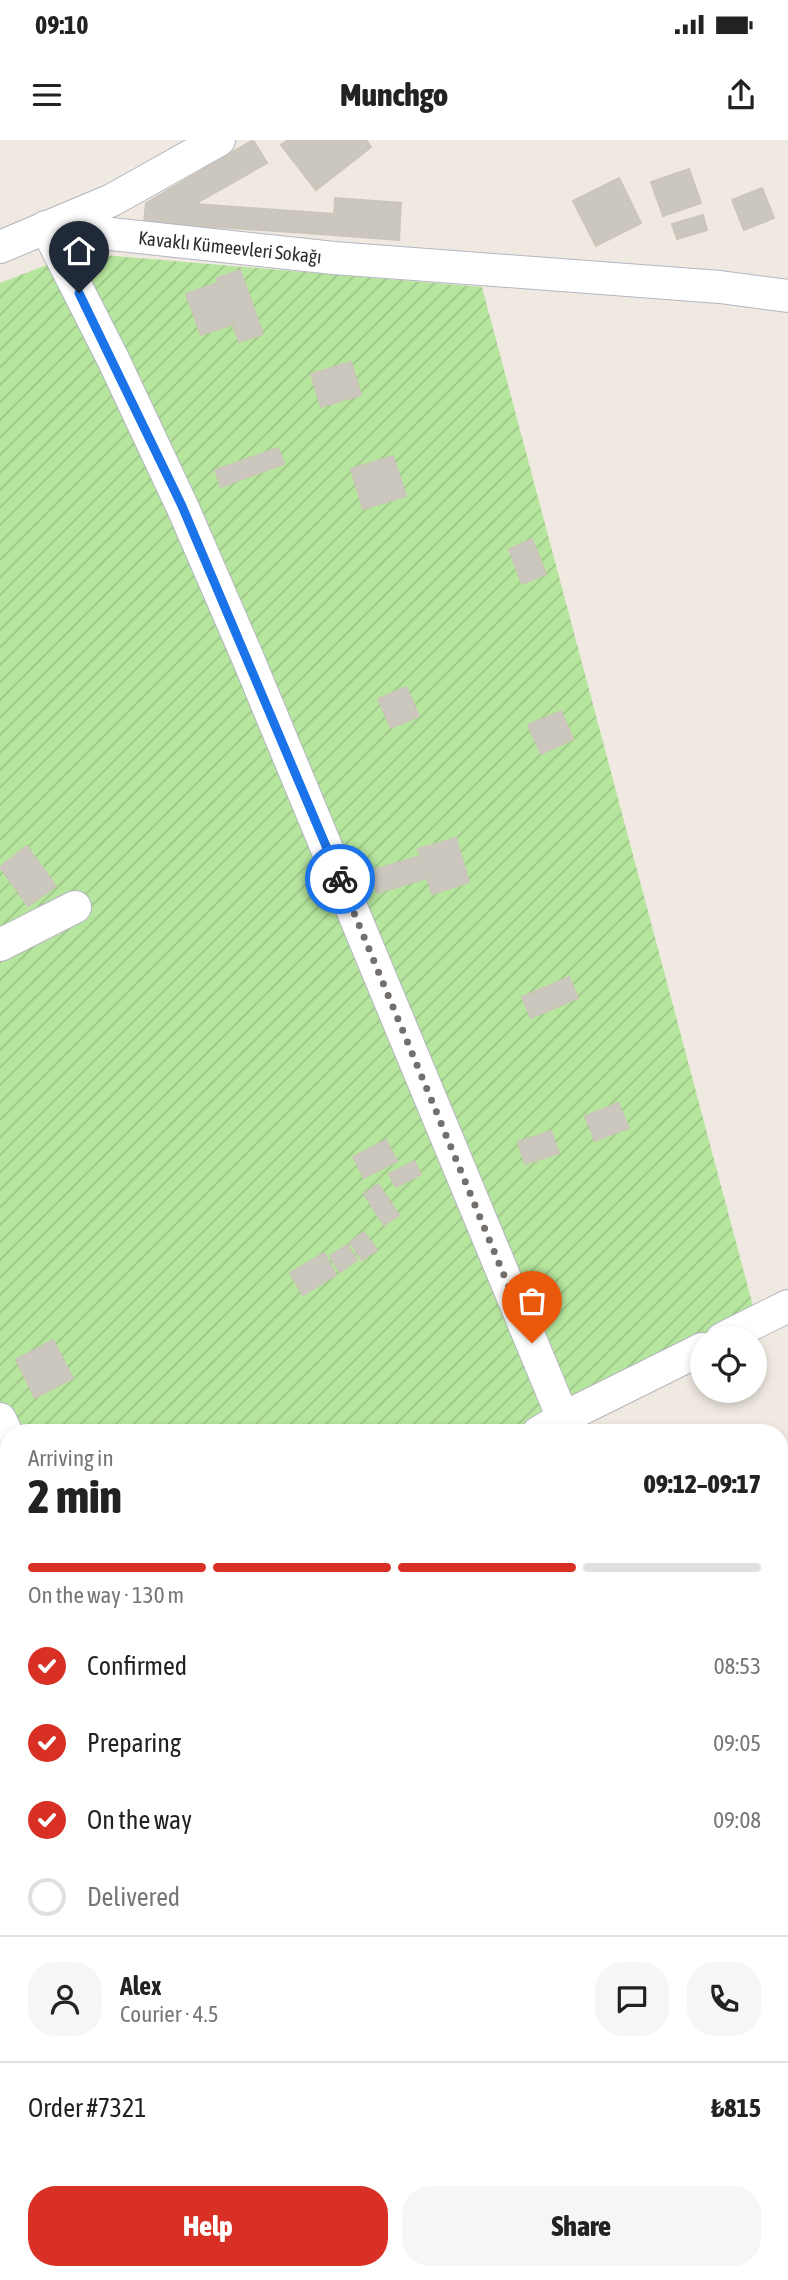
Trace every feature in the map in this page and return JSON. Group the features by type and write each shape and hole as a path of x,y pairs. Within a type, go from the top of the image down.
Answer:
{"street":[{"path":"0,247 112,200 219,140"},
{"path":"46,227 113,359 182,506 263,695 550,1424"},
{"name":"Kavaklı Kümeevleri Sokağı","path":"46,227 334,258 720,287 788,296"},
{"path":"0,945 75,907"},
{"path":"748,1326 788,1306"},
{"path":"555,1424 690,1355"}],"green space":[{"path":"79,253 482,287 754,1310 723,1326 690,1326 690,1343 569,1405"},
{"path":"57,261 171,501 554,1415 538,1424 0,1424 0,283"}],"building":[{"path":"253,140 267,163 195,204 334,214 333,235 144,222 146,203"},
{"path":"288,140 366,140 371,147 316,190 281,145"},
{"path":"689,169 701,203 663,216 651,182"},
{"path":"619,178 641,223 596,246 573,201"},
{"path":"762,188 774,218 744,230 732,200"},
{"path":"335,198 401,203 399,240 333,235"},
{"path":"703,215 707,230 677,239 672,224"},
{"path":"240,270 263,334 239,342 217,278"},
{"path":"219,282 234,324 201,335 186,294"},
{"path":"351,362 361,395 321,407 311,374"},
{"path":"278,448 284,464 221,487 215,470"},
{"path":"393,456 406,496 363,509 351,469"},
{"path":"532,539 546,574 522,584 509,549"},
{"path":"406,687 419,716 391,728 378,699"},
{"path":"561,711 573,739 541,754 528,725"},
{"path":"456,838 469,882 432,894 418,849"},
{"path":"27,846 56,886 28,906 0,867"},
{"path":"420,856 427,878 377,893 370,871"},
{"path":"569,977 578,998 531,1018 522,997"},
{"path":"618,1103 629,1128 595,1141 585,1116"},
{"path":"551,1131 559,1153 525,1164 518,1142"},
{"path":"386,1140 397,1161 364,1178 353,1157"},
{"path":"414,1161 421,1174 396,1187 389,1174"},
{"path":"378,1184 399,1215 384,1225 364,1194"},
{"path":"364,1232 377,1250 362,1260 350,1242"},
{"path":"347,1245 357,1260 340,1272 330,1256"},
{"path":"324,1253 336,1275 303,1295 290,1273"},
{"path":"53,1340 73,1378 35,1398 16,1360"}],"way so far":[{"path":"340,879 532,1343"}],"route":[{"path":"79,293 182,506 340,879"}]}
